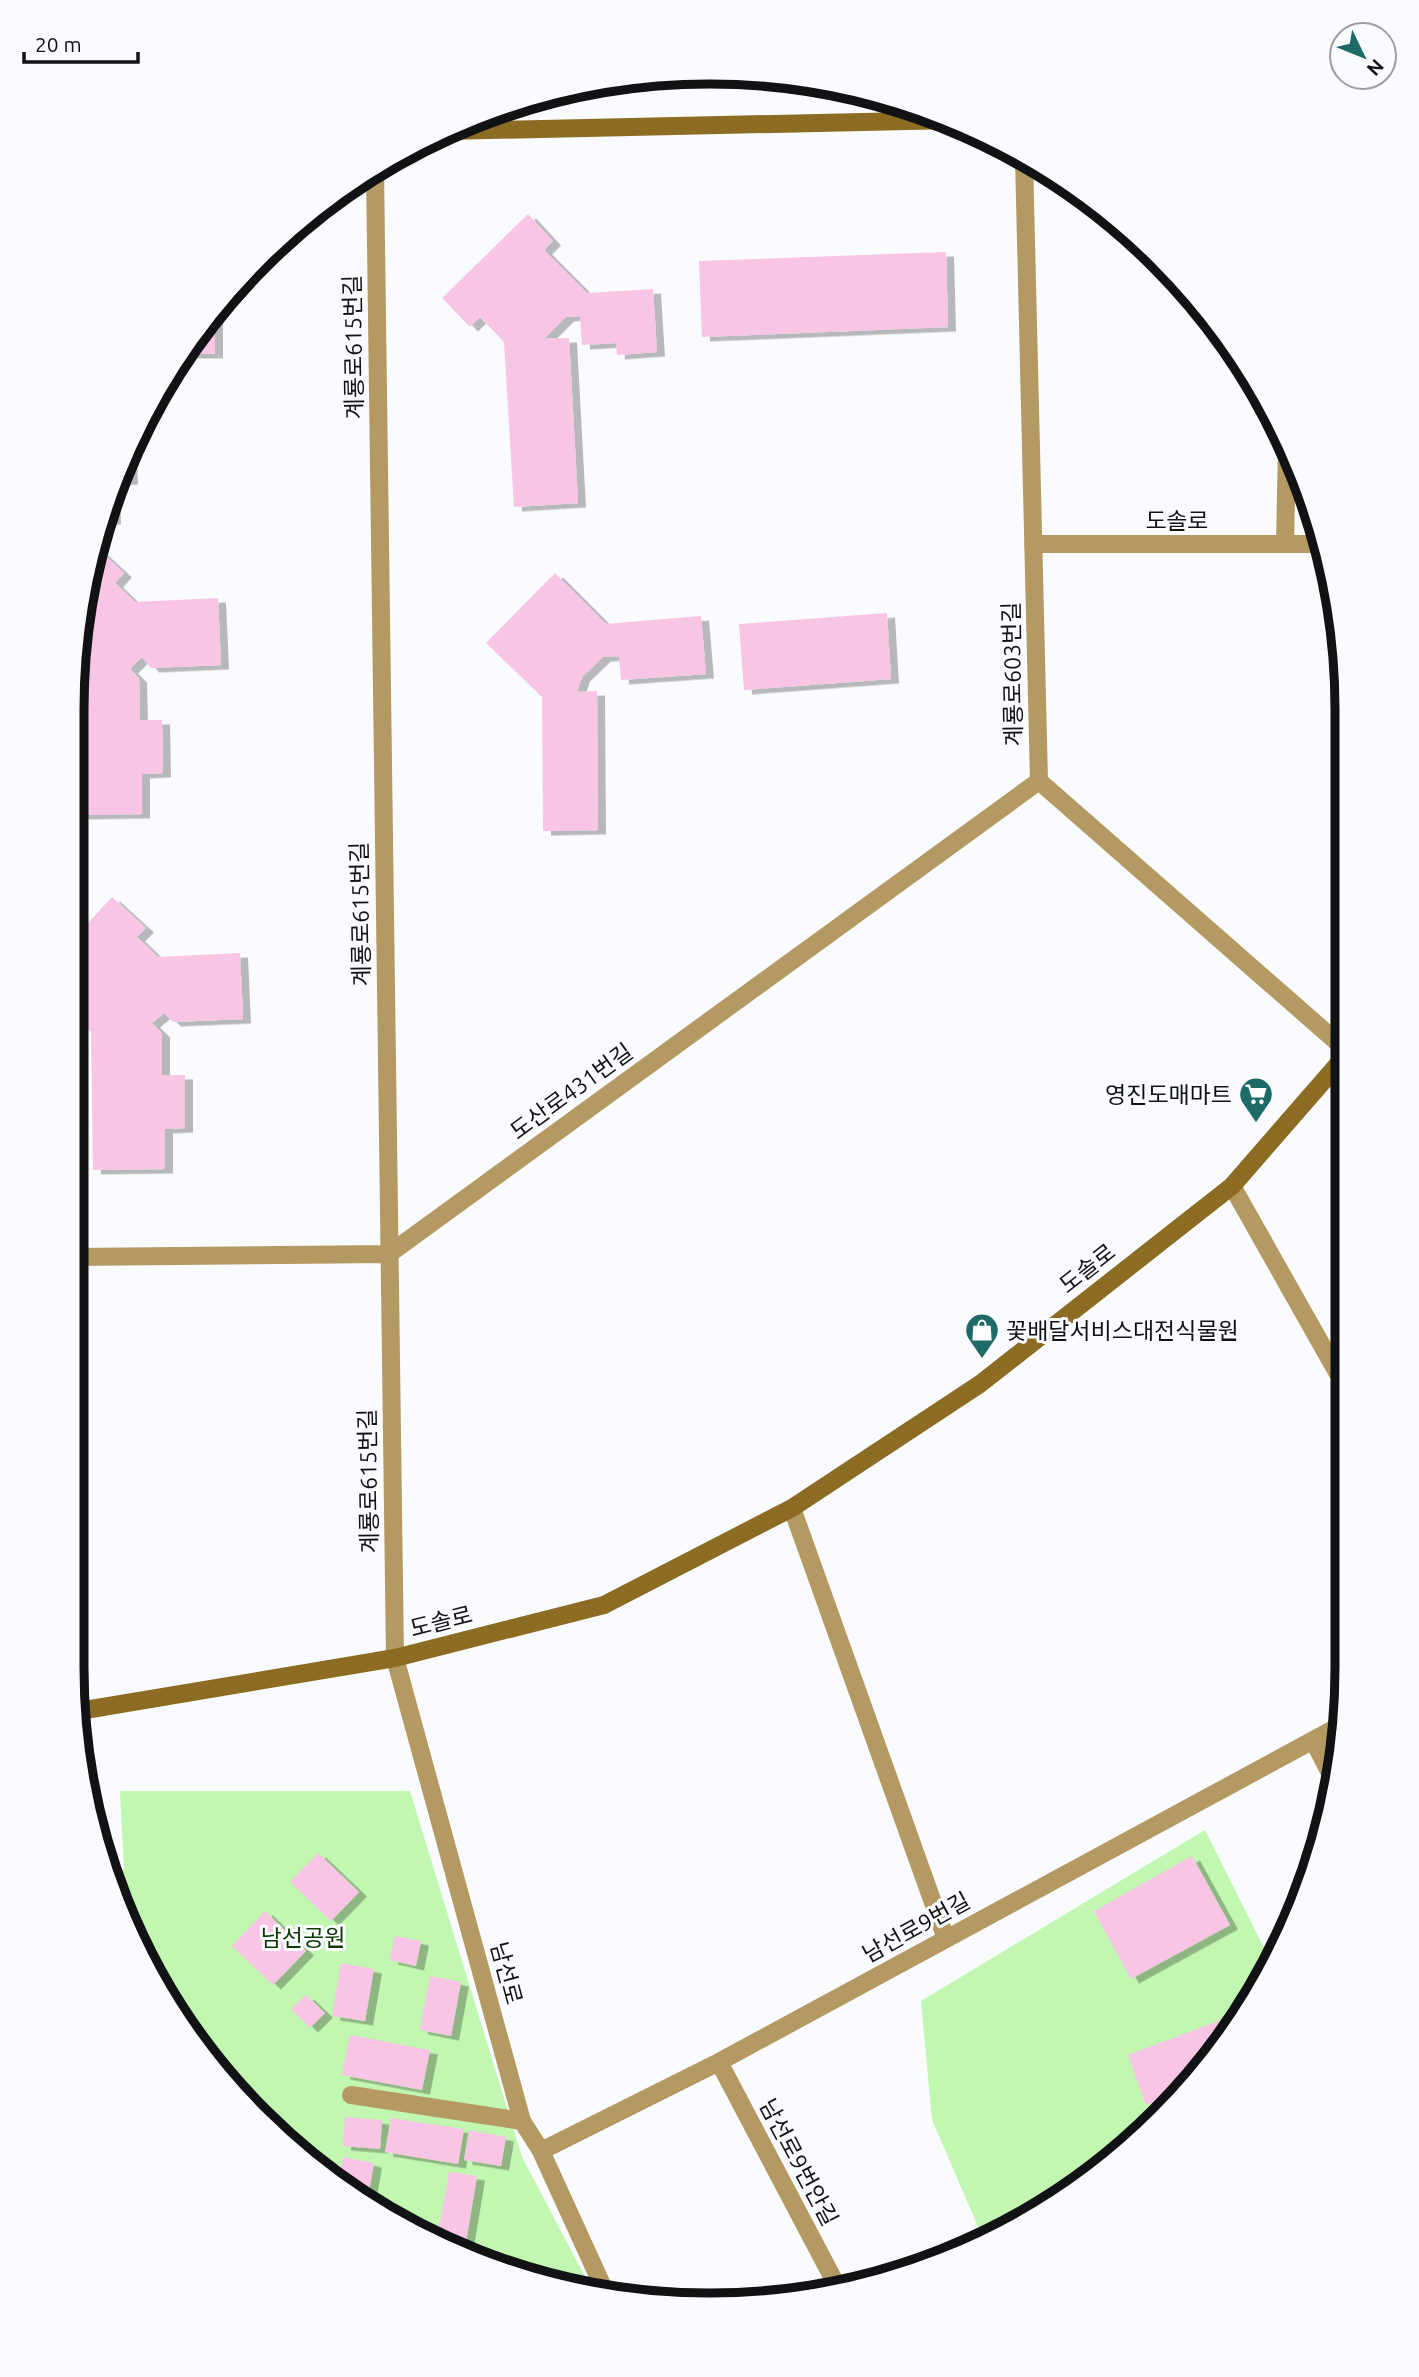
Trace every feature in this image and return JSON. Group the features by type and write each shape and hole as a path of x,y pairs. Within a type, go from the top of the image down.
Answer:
{"street":[{"path":"474,130 924,122"},
{"name":"계룡로603번길","path":"1024,169 1039,781"},
{"name":"계룡로615번길","path":"375,181 395,1658"},
{"path":"1285,544 1287,469"},
{"name":"도솔로","path":"1033,544 1313,544"},
{"path":"1039,781 1335,1042"},
{"name":"도산로431번길","path":"389,1254 1039,781"},
{"name":"도솔로","path":"85,1710 395,1658 604,1605 792,1508 980,1384 1231,1186 1335,1065"},
{"path":"1231,1186 1335,1369"},
{"path":"84,1257 389,1254"},
{"path":"792,1508 946,1939"},
{"name":"남선로","path":"395,1658 522,2121 541,2151 601,2283"},
{"name":"남선로9번길","path":"541,2151 719,2062 1332,1730"},
{"path":"1312,1740 1327,1767"},
{"name":"남선로9번안길","path":"719,2062 834,2281"},
{"path":"351,2095 522,2121"}],"green space":[{"name":"남선공원","path":"120,1791 410,1791 522,2157 587,2281 508,2260 433,2228 362,2188 297,2138 239,2080 189,2015 149,1944 132,1907 117,1870 124,1870"},
{"path":"1205,1830 1266,1952 1230,2015 1180,2080 1152,2110 1122,2138 1057,2188 980,2231 932,2120 921,2001"}],"building":[{"path":"528,214 553,241 544,250 587,293 653,289 657,352 617,355 616,343 582,345 580,316 566,317 544,339 569,338 578,503 514,507 504,342 480,317 470,327 442,298"},
{"path":"946,252 948,327 702,337 699,261"},
{"path":"215,327 215,354 195,354"},
{"path":"104,554 124,573 115,583 135,602 218,598 221,665 151,668 142,657 130,669 139,678 140,720 162,720 163,773 142,774 142,814 84,815 85,669 89,628"},
{"path":"555,573 606,624 701,616 706,674 621,680 619,656 603,657 582,677 577,692 597,691 598,830 543,831 542,697 486,643"},
{"path":"887,613 891,679 744,690 739,624"},
{"path":"112,897 146,928 137,937 158,957 240,953 243,1019 173,1022 164,1013 152,1023 162,1033 162,1075 185,1075 185,1128 165,1129 165,1169 93,1170 91,1032 84,1025 84,927"},
{"path":"318,1853 359,1892 331,1921 290,1882"},
{"path":"1192,1856 1230,1925 1131,1979 1094,1911"},
{"path":"265,1911 306,1951 273,1985 232,1946"},
{"path":"395,1936 421,1941 416,1966 390,1960"},
{"path":"341,1963 374,1969 365,2021 332,2016"},
{"path":"430,1976 461,1982 451,2036 420,2030"},
{"path":"306,1995 325,2013 310,2028 291,2009"},
{"path":"1221,2020 1223,2025 1162,2099 1146,2105 1128,2055"},
{"path":"350,2035 430,2050 422,2090 342,2075"},
{"path":"345,2117 382,2120 380,2149 343,2146"},
{"path":"391,2118 464,2129 458,2164 385,2152"},
{"path":"469,2130 506,2137 501,2166 464,2160"},
{"path":"343,2157 374,2163 369,2192 362,2188 340,2172"},
{"path":"449,2172 477,2176 466,2243 439,2231"}],"place":[{"name":"영진도매마트","path":"1256,1124"},
{"name":"꽃배달서비스대전식물원","path":"982,1360"}]}
